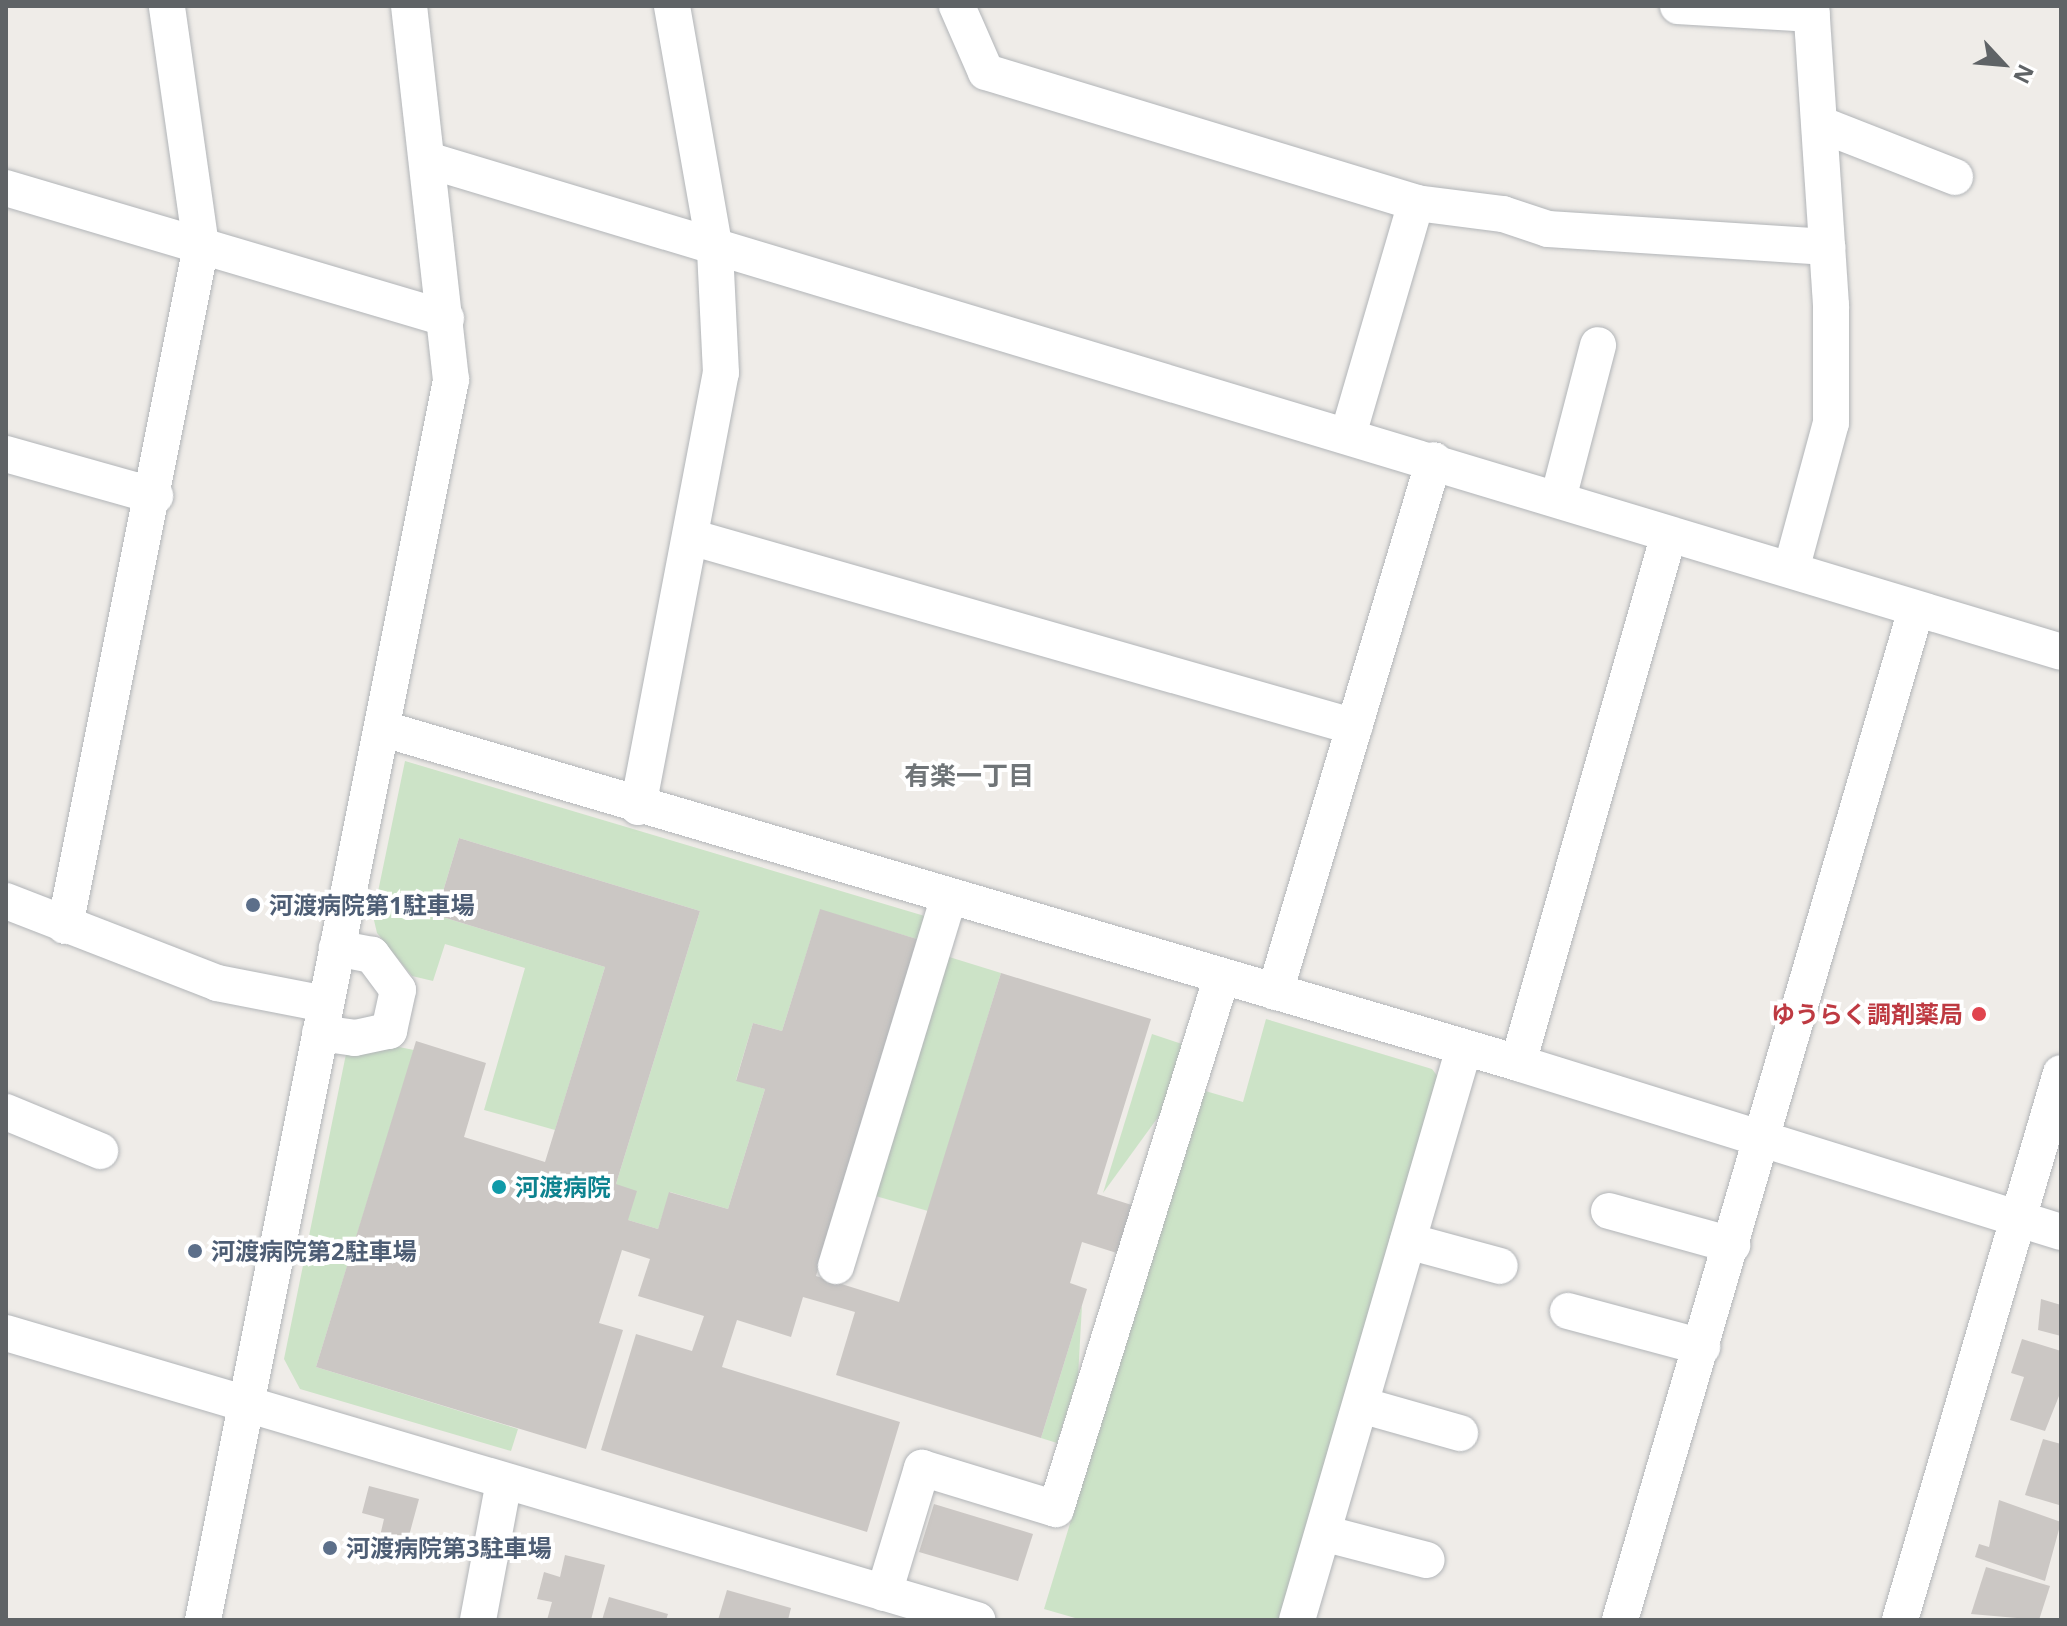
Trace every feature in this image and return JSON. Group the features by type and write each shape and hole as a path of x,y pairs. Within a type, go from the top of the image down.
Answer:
{"street":[{"path":"65,926 155,496 201,246 167,6"},
{"path":"203,1620 249,1403 337,948 384,729 451,380 431,161 409,6"},
{"path":"638,807 694,538 721,373 715,250 672,6"},
{"path":"957,6 986,72 1416,203 1503,214 1548,229 1827,247"},
{"path":"1678,6 1812,10 1827,247 1831,423 1791,570"},
{"path":"1820,124 1955,177"},
{"path":"431,161 715,250 1434,460 2061,652"},
{"path":"6,188 446,318"},
{"path":"1348,435 1416,203"},
{"path":"1558,499 1598,345"},
{"path":"6,454 155,496"},
{"path":"1275,992 1434,460"},
{"path":"1518,1063 1669,534"},
{"path":"694,538 1355,727"},
{"path":"1620,1620 1916,610"},
{"path":"384,729 638,807 1518,1063 2061,1232"},
{"path":"836,1266 949,897"},
{"path":"6,901 217,983 323,1018 355,1038 389,1031 398,990 372,955 337,948"},
{"path":"884,1593 922,1468 1056,1509 1222,976"},
{"path":"1297,1620 1464,1048"},
{"path":"1900,1620 2061,1073"},
{"path":"6,1112 100,1151"},
{"path":"1609,1211 1732,1245"},
{"path":"1408,1241 1500,1266"},
{"path":"1568,1311 1702,1347"},
{"path":"6,1333 977,1620"},
{"path":"1361,1405 1460,1433"},
{"path":"478,1620 504,1481"},
{"path":"1323,1533 1427,1560"}],"green space":[{"path":"405,761 928,917 920,940 820,910 782,1031 753,1023 736,1080 765,1089 728,1209 670,1192 658,1229 628,1220 616,1184 700,911 459,838 436,915 605,967 555,1130 484,1110 525,968 445,944 433,981 412,976 377,933 373,916"},
{"path":"946,956 1001,973 928,1211 872,1195"},
{"path":"1266,1019 1432,1069 1442,1082 1282,1620 1082,1620 1044,1609 1202,1090 1243,1102"},
{"path":"1152,1034 1188,1046 1172,1098 1103,1193"},
{"path":"399,1047 414,1050 316,1367 518,1429 511,1451 300,1389 284,1359 346,1054"},
{"path":"1082,1305 1078,1377 1057,1443 1041,1438"}],"building":[{"name":"河渡病院","path":"459,838 700,911 616,1184 637,1191 628,1220 658,1229 669,1192 728,1209 765,1089 736,1081 753,1023 782,1031 820,909 920,940 816,1276 899,1302 1001,973 1151,1019 1097,1194 1138,1207 1123,1255 1082,1242 1070,1283 1087,1289 1041,1438 836,1375 855,1312 803,1297 791,1337 737,1320 722,1367 900,1422 867,1532 601,1450 636,1334 692,1351 704,1316 638,1296 650,1259 622,1250 599,1323 623,1330 586,1449 316,1367 416,1041 486,1063 464,1137 545,1162 605,967 436,915"},
{"path":"2041,1299 2061,1305 2061,1336 2038,1330"},
{"path":"2022,1339 2061,1351 2061,1391 2045,1431 2010,1420 2024,1377 2011,1373"},
{"path":"2043,1439 2061,1444 2059,1505 2025,1495"},
{"path":"369,1486 419,1499 407,1543 380,1536 384,1519 362,1513"},
{"path":"1999,1500 2061,1522 2045,1581 1975,1557 1979,1544 1989,1547"},
{"path":"934,1504 1033,1534 1018,1581 919,1552"},
{"path":"565,1555 605,1565 591,1620 547,1620 552,1602 537,1599 544,1572 560,1577"},
{"path":"1986,1567 2050,1586 2039,1620 1971,1614"},
{"path":"727,1590 791,1608 788,1620 718,1620"},
{"path":"609,1597 668,1614 666,1620 602,1620"}],"place":[{"name":"河渡病院第1駐車場","path":"253,905"},
{"name":"ゆうらく調剤薬局","path":"1979,1014"},
{"name":"河渡病院","path":"499,1187"},
{"name":"河渡病院第2駐車場","path":"195,1251"},
{"name":"河渡病院第3駐車場","path":"330,1548"}],"district":[{"name":"有楽一丁目","path":"969,776"}]}
